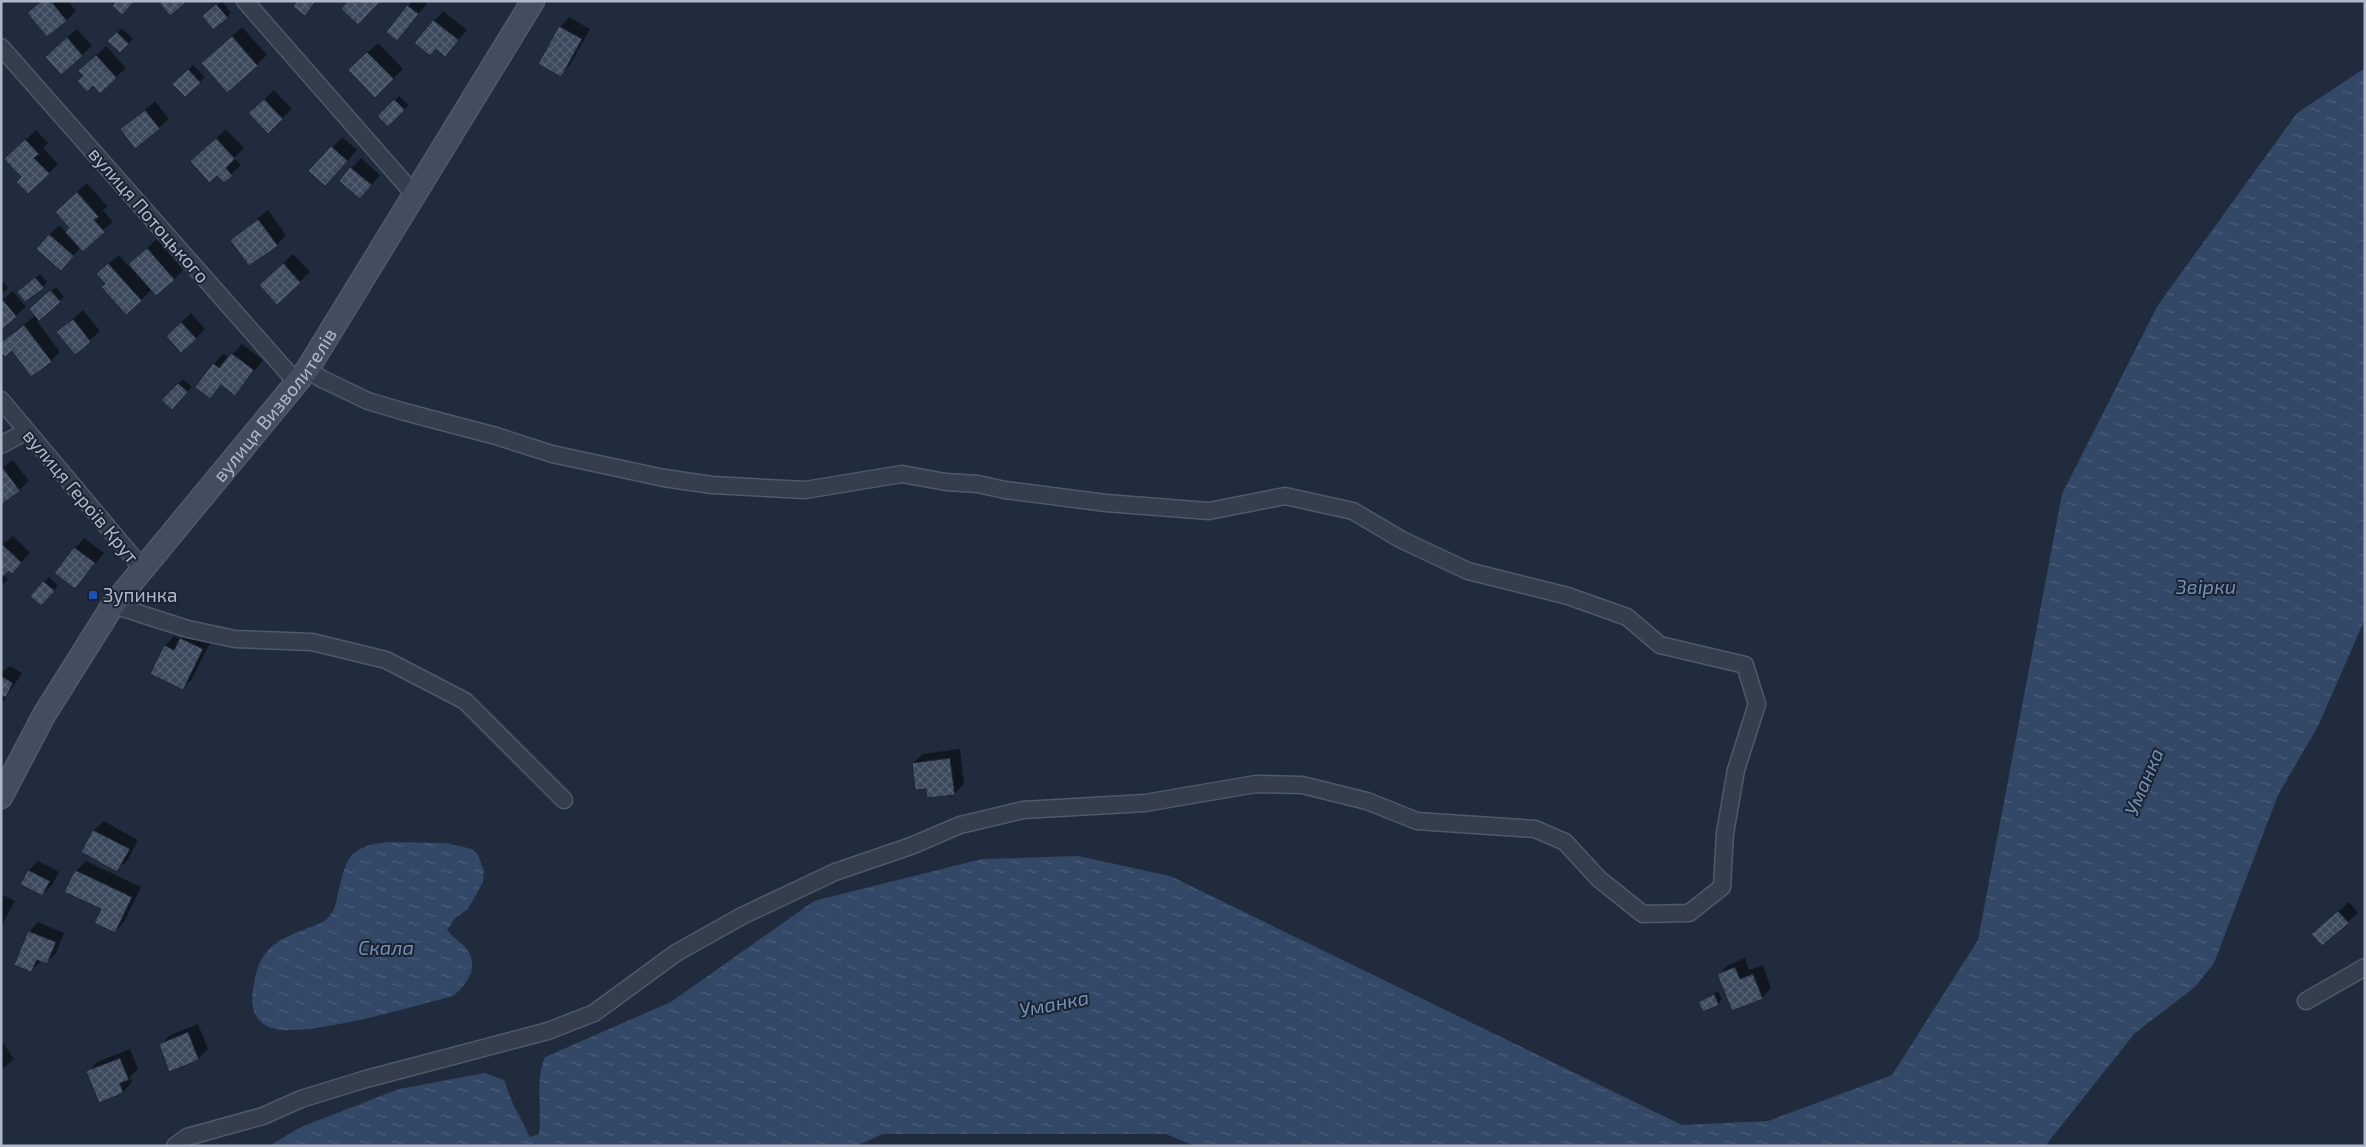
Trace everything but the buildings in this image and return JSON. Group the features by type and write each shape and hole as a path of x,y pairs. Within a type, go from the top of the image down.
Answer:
{"main road":[{"name":"вулиця Визволителів","path":"1,797 53,700 113,604 302,377 533,1"}],"street":[{"path":"245,1 414,194"},
{"name":"вулиця Потоцького","path":"1,47 302,377 322,379 368,401 496,436 552,454 664,478 712,485 805,490 902,474 946,482 978,484 1005,490 1106,503 1209,511 1285,496 1354,511 1402,540 1468,571 1568,596 1628,616 1660,645 1745,665 1757,704 1736,770 1725,833 1722,887 1689,913 1643,914 1599,879 1565,842 1535,830 1417,821 1367,802 1302,785 1256,784 1145,804 1023,810 960,825 911,846 835,872 742,916 676,953 594,1013 548,1031 366,1079 301,1099 263,1116 187,1137 175,1146"},
{"name":"вулиця Героїв Крут","path":"1,400 142,568"},
{"path":"1,445 27,431"},
{"path":"113,604 188,629 234,639 312,642 386,660 465,701 564,800"},
{"path":"2306,1001 2365,967"}],"water":[{"name":"Звірки","path":"2365,68 2365,619 2318,726 2278,795 2214,963 2195,987 2135,1033 2045,1146 1195,1146 1166,1134 883,1134 856,1146 269,1146 301,1127 399,1089 485,1073 504,1080 513,1104 530,1137 539,1134 539,1085 545,1057 671,1002 814,901 982,859 1078,856 1170,876 1682,1125 1768,1121 1892,1075 1978,940 2062,494 2158,305 2297,113"},
{"name":"Скала","path":"392,842 446,843 472,849 478,855 484,871 483,882 468,909 455,918 447,930 464,946 472,960 471,973 464,985 453,996 356,1021 301,1030 279,1030 265,1025 257,1018 252,1000 259,966 268,950 282,940 319,924 329,917 335,905 346,865 357,851 365,847"}],"place":[{"name":"Зупинка","path":"93,595"}],"water label":[{"name":"Уманка","path":"2144,782"},
{"name":"Уманка","path":"1054,1004"}]}
